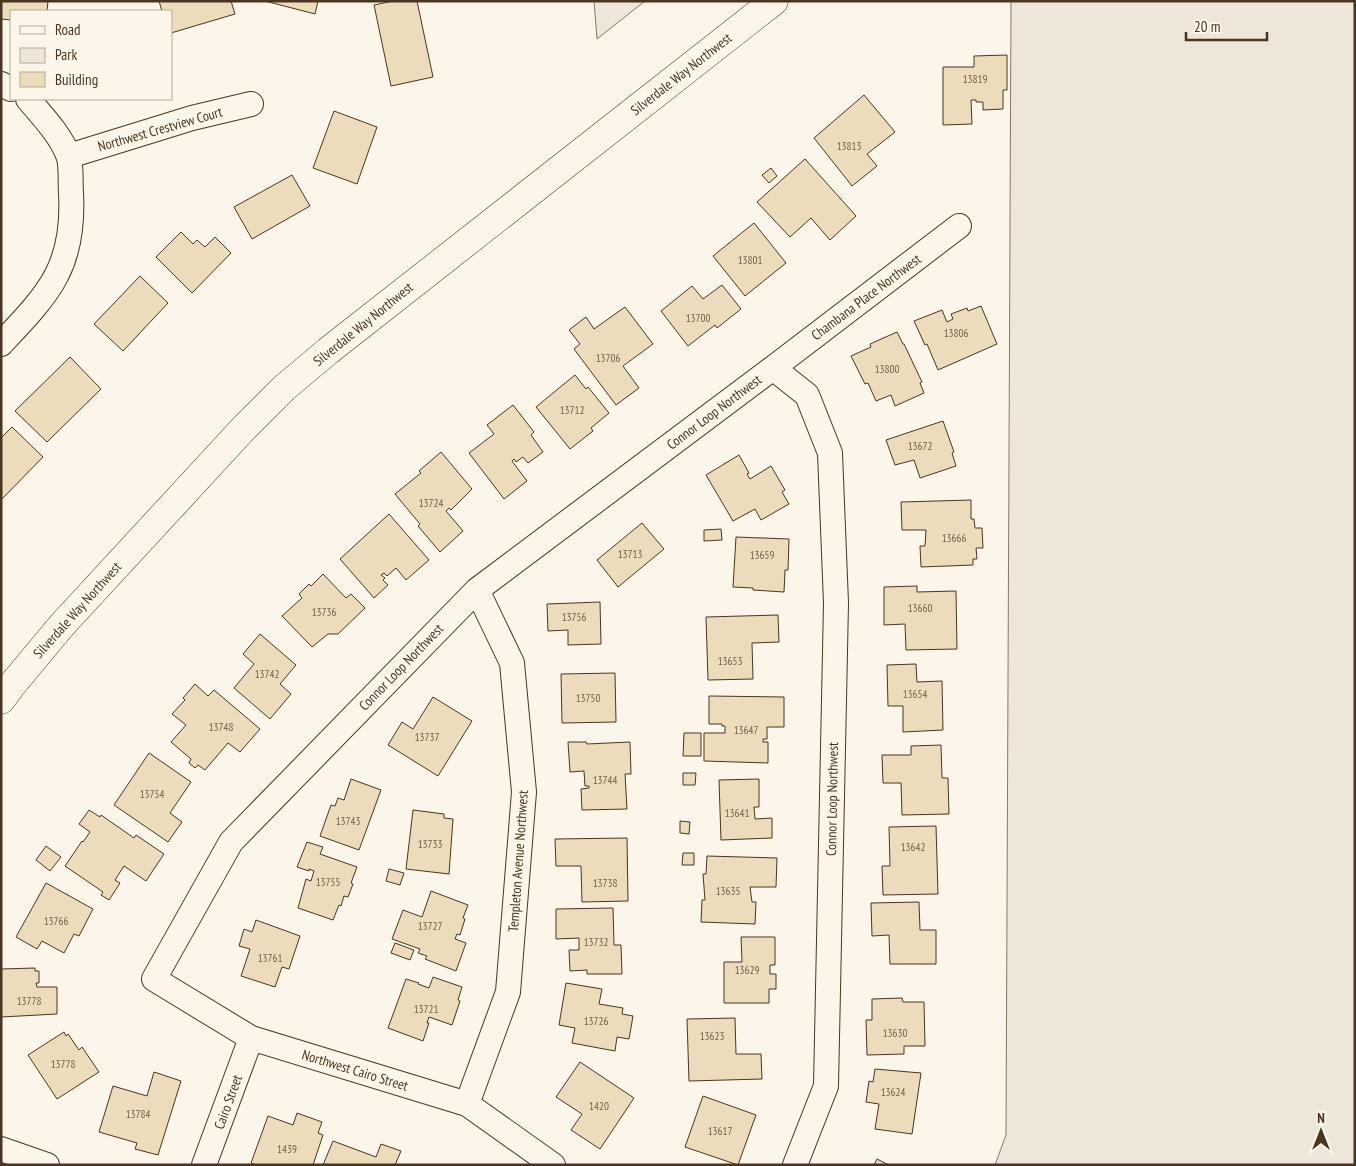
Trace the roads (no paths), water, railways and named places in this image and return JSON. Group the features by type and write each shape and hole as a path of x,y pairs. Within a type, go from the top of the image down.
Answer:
{"main road":[{"name":"Silverdale Way Northwest","path":"1,700 62,625 243,429 284,388 367,320 774,1"}],"street":[{"path":"1,344 35,307 56,277 68,248 72,218 69,156 52,127 29,100"},
{"name":"Northwest Crestview Court","path":"69,156 192,118 251,104"},
{"name":"Chambana Place Northwest","path":"773,368 959,226"},
{"name":"Connor Loop Northwest","path":"154,979 231,842 477,590 773,368 807,395 830,453 836,603 826,1086 795,1165"},
{"name":"Templeton Avenue Northwest","path":"467,1104 508,992 524,792 512,663 477,590"},
{"name":"Northwest Cairo Street","path":"154,979 251,1038 467,1104 553,1165"},
{"name":"Cairo Street","path":"204,1165 251,1038"},
{"path":"1,1149 47,1165"}]}
